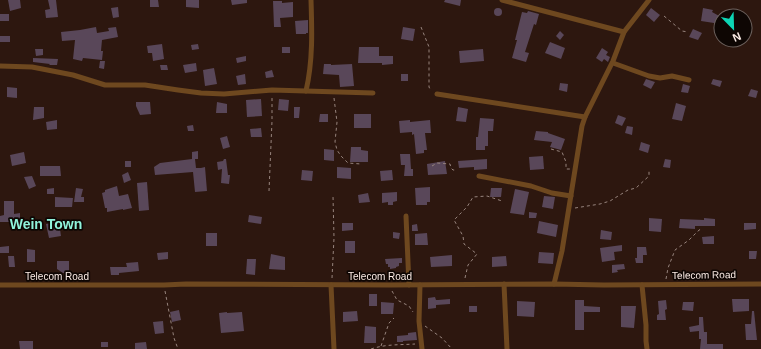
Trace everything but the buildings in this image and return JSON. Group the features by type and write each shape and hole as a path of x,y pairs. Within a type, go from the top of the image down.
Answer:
{"street":[{"path":"306,91 310,75 312,37 311,0"},
{"path":"502,0 624,32"},
{"path":"554,284 562,251 582,126 585,117 613,63 624,32 648,0"},
{"path":"613,63 649,76 660,78 672,76 689,80"},
{"path":"0,66 32,67 73,75 105,85 145,85 178,90 224,94 272,90 373,93"},
{"path":"437,94 585,117"},
{"path":"479,176 571,196"},
{"path":"406,216 409,285"},
{"path":"504,284 507,349"},
{"name":"Telecom Road","path":"0,285 761,284"},
{"path":"331,285 334,349"},
{"path":"420,285 419,321 422,346"},
{"path":"642,285 647,349"}],"path":[{"path":"664,16 682,31 688,32"},
{"path":"420,27 429,47 429,87 432,92 437,94"},
{"path":"269,191 272,90"},
{"path":"333,92 337,117 335,142 337,150 348,163 361,164"},
{"path":"551,149 562,152 566,162 566,168 574,170"},
{"path":"432,166 437,163 450,164 451,168 456,170"},
{"path":"568,209 610,201 628,190 636,188 649,176 649,171"},
{"path":"331,285 334,238 333,196"},
{"path":"464,284 468,265 477,254 464,244 463,236 454,220 467,207 473,197 487,196 502,201"},
{"path":"665,284 668,268 675,250 702,228"},
{"path":"164,285 174,338 178,349"},
{"path":"381,346 389,323 394,318"},
{"path":"371,349 391,344 422,346"}],"district":[{"name":"Wein Town","path":"46,224"}]}
